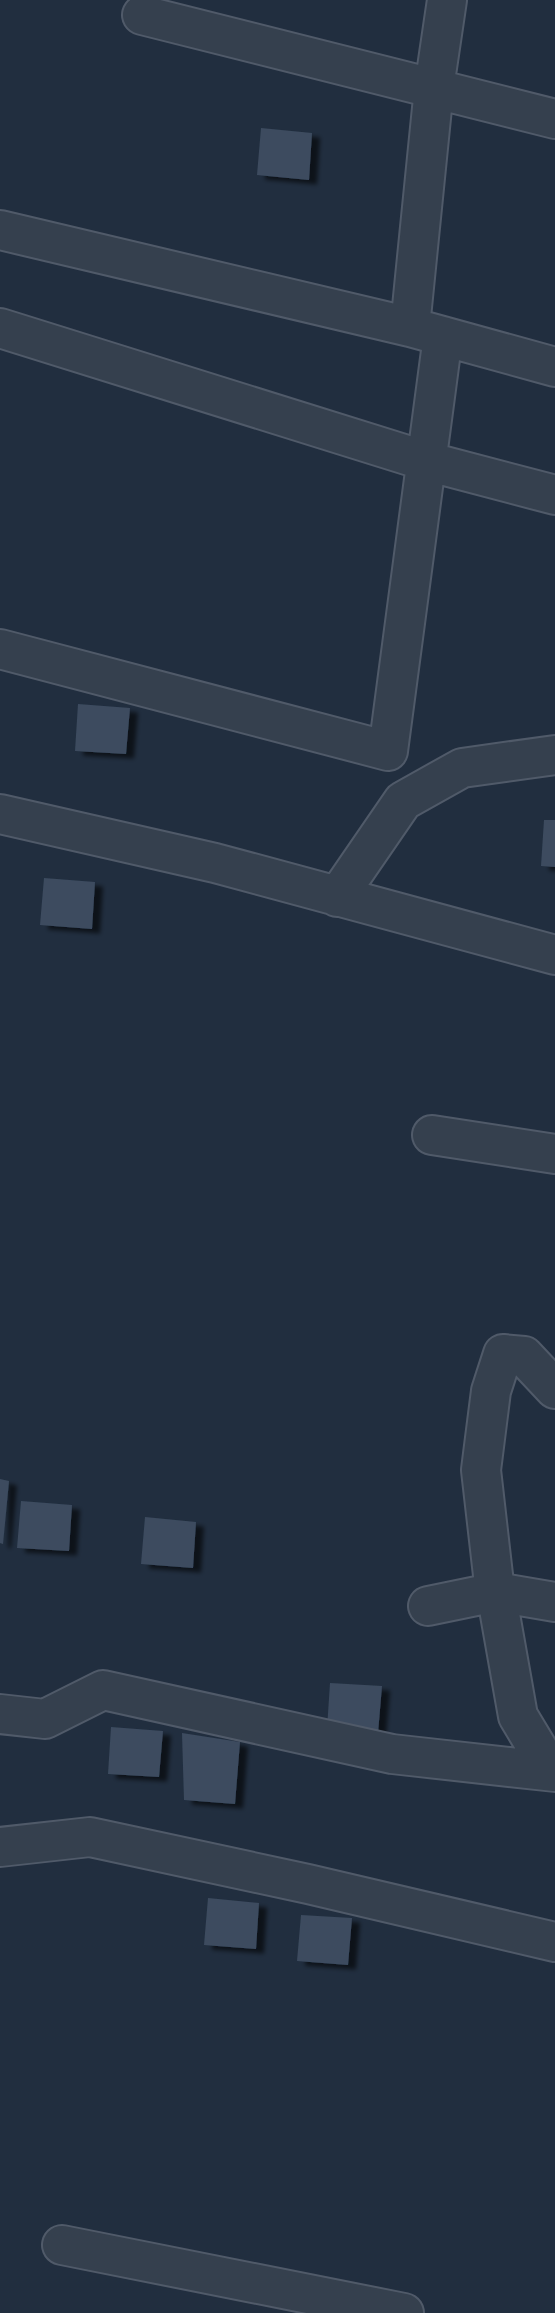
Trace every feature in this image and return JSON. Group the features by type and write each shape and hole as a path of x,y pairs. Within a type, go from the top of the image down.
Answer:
{"street":[{"path":"0,649 388,751 426,461 426,332 434,88 447,0"},
{"path":"142,15 555,119"},
{"path":"0,230 426,332 555,368"},
{"path":"0,328 426,461 555,495"},
{"path":"337,897 403,801 462,768 555,755"},
{"path":"0,814 215,863 555,955"},
{"path":"432,1135 555,1154"},
{"path":"553,1771 518,1716 496,1592 481,1470 491,1391 503,1354 524,1356 555,1389"},
{"path":"428,1606 496,1592 555,1602"},
{"path":"0,1714 45,1719 103,1690 392,1754 553,1771"},
{"path":"0,1847 90,1837 308,1884 555,1942"},
{"path":"62,2245 404,2313"}],"building":[{"path":"261,128 312,133 309,180 257,175"},
{"path":"78,704 130,708 126,754 75,751"},
{"path":"544,820 555,820 555,867 541,866"},
{"path":"44,878 95,882 92,929 40,925"},
{"path":"0,1479 9,1481 3,1544 0,1543"},
{"path":"21,1501 72,1505 69,1551 17,1548"},
{"path":"145,1517 196,1522 193,1568 141,1564"},
{"path":"330,1683 382,1686 378,1733 327,1729"},
{"path":"111,1727 163,1731 159,1777 108,1774"},
{"path":"182,1733 240,1742 235,1804 184,1800"},
{"path":"208,1898 259,1903 256,1949 204,1945"},
{"path":"301,1915 352,1918 348,1965 297,1961"}]}
